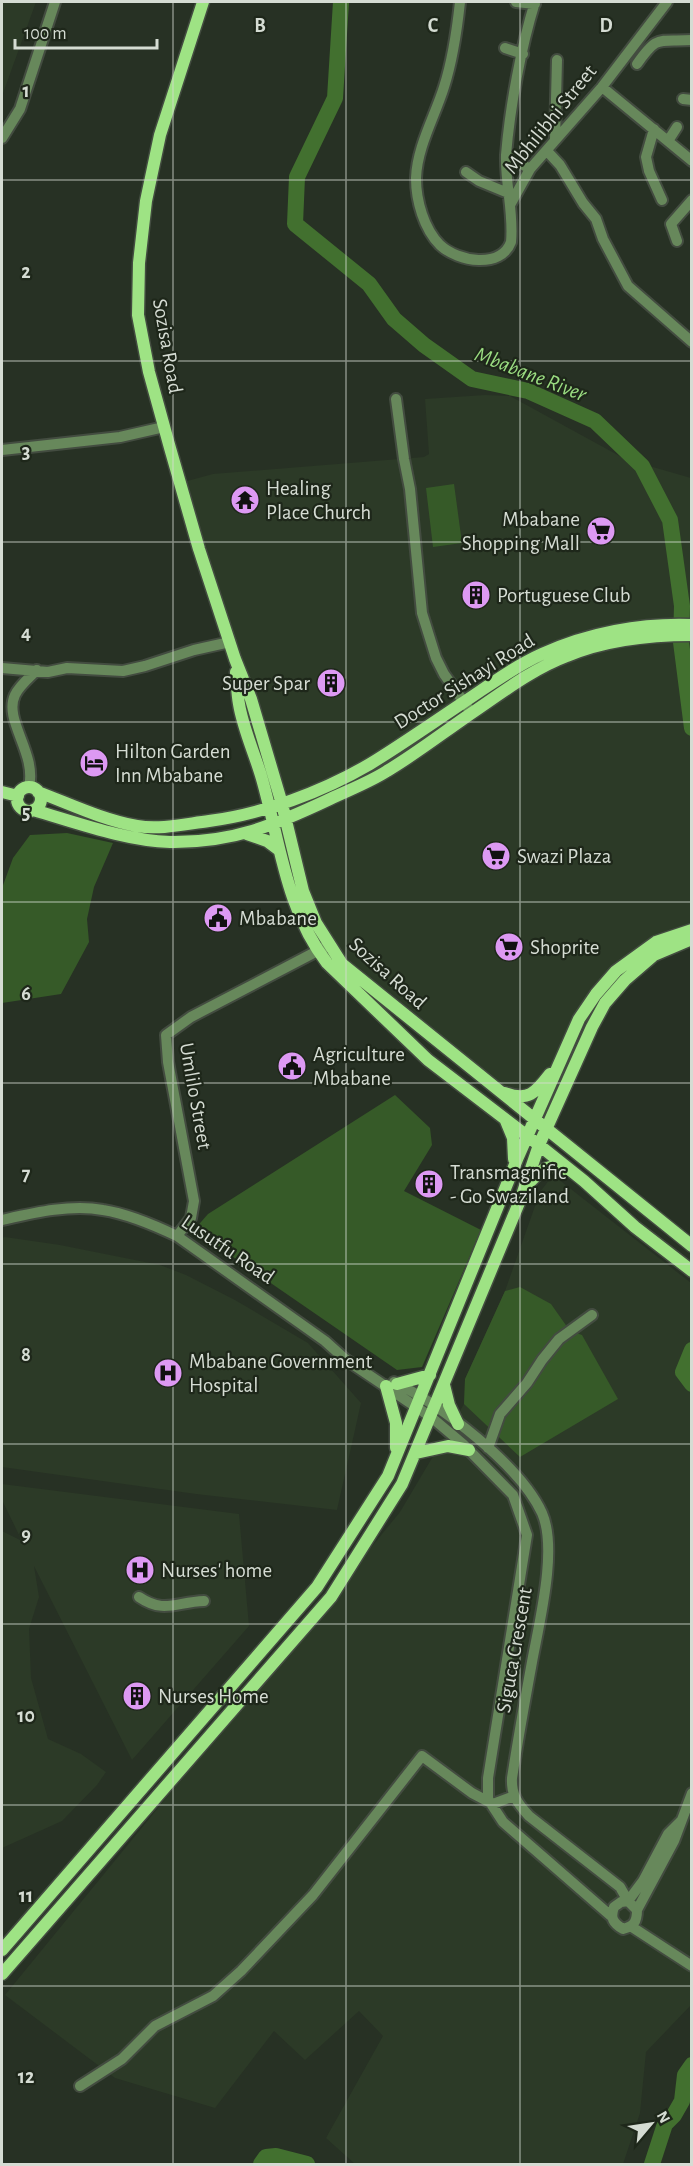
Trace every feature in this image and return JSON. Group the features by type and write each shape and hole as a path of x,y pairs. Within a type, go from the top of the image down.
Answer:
{"main road":[{"name":"Sozisa Road","path":"203,2 160,135 146,201 139,263 138,315 149,372 199,549 235,659 251,699 282,804 303,891 316,923 327,963 428,1060 528,1135 635,1227 692,1271"},
{"name":"Doctor Sishayi Road","path":"34,790 97,814 138,826 169,827 230,818 269,809 369,764 545,652 591,636 692,625"},
{"name":"Doctor Sishayi Road","path":"33,810 138,839 192,842 247,834 273,825 387,772 531,673 568,655 606,644 658,635 669,629 692,635"},
{"name":"Sozisa Road","path":"235,659 239,705 264,787 279,850 301,919 323,948 692,1246"},
{"path":"369,764 379,764 387,772"},
{"path":"274,777 285,786 308,793"},
{"path":"255,812 264,787"},
{"path":"22,790 34,790 40,802 33,810 25,810 20,806 18,796 22,790"},
{"path":"2,792 18,796"},
{"path":"289,836 304,811"},
{"path":"247,834 267,841 279,850"},
{"path":"2,1974 331,1597 402,1484 416,1453 430,1375 512,1173 579,1019 616,971 656,942 692,930"},
{"path":"2,1950 317,1587 388,1476 396,1455 426,1407 444,1385 539,1145 605,1003 625,980 654,955 692,939"},
{"path":"499,1090 514,1096 525,1097 541,1085 559,1061"},
{"path":"504,1117 513,1138 515,1150 512,1173"},
{"path":"522,1190 545,1168 558,1166 574,1173"},
{"path":"396,1455 392,1385 430,1375"},
{"path":"444,1385 458,1424"},
{"path":"416,1453 448,1446 469,1450"}],"street":[{"path":"2,138 20,109 55,2"},
{"path":"460,2 456,39 449,68 419,155 416,178 419,205 426,224 440,245 453,254 484,261 496,258 509,248 512,234 507,155 523,54 535,3 516,2"},
{"name":"Mbhilibhi Street","path":"509,205 530,169 602,87 667,2"},
{"path":"637,64 649,46 655,42 692,40"},
{"path":"505,48 523,54"},
{"path":"555,139 557,60"},
{"path":"602,87 692,161"},
{"path":"668,141 677,127"},
{"path":"654,129 646,157 649,171 662,200"},
{"path":"547,152 560,165 583,203 596,219 603,239 628,286 692,342"},
{"path":"507,155 530,169"},
{"path":"466,172 479,181 508,193"},
{"path":"677,241 671,224 692,200"},
{"path":"396,399 410,489 422,613 436,658 471,714"},
{"path":"2,450 118,437 164,427"},
{"path":"2,668 48,672 67,668 123,671 230,642"},
{"path":"34,790 30,762 13,717 12,704 15,693 37,670"},
{"name":"Umlilo Street","path":"177,1236 191,1218 194,1201 168,1062 166,1035 191,1017 323,948"},
{"name":"Lusutfu Road","path":"2,1220 69,1209 103,1209 150,1223 177,1236 325,1341 345,1359 426,1407"},
{"path":"488,1448 500,1414 527,1383 542,1360 559,1339 592,1315"},
{"name":"Siguca Crescent","path":"426,1407 458,1424 488,1448 527,1489 542,1514 548,1538 545,1584 512,1778 514,1796"},
{"name":"Siguca Crescent","path":"426,1407 513,1495 527,1535 488,1778 488,1799 503,1822 611,1916"},
{"path":"139,1597 148,1603 162,1607 204,1601"},
{"path":"80,2086 122,2059 155,2026 213,1996 241,1971 313,1895 422,1756 471,1793 493,1804 514,1796 529,1816 614,1881 637,1910"},
{"path":"681,1821 668,1834 644,1881 628,1901 621,1902 614,1907 611,1916 615,1924 623,1929 632,1927 637,1919 637,1910 674,1841 692,1793"},
{"path":"614,1881 627,1885 644,1881"},
{"path":"632,1927 692,1966"}],"shaded area":[{"path":"2,2 36,2 2,96"},
{"path":"485,395 510,396 625,459 691,478 691,930 656,942 596,994 536,1120 342,964 316,923 180,483 213,474 424,457 429,454 425,399"},
{"path":"553,1175 691,1283 691,2005 646,2052 640,2113 623,2164 355,2164 326,2138 383,2036 359,2011 305,2060 274,2031 215,2108 115,2078 5,1995 400,1512 464,1404 465,1379 505,1291 540,1192"},
{"name":"Mbabane Government Hospital","path":"2,1238 60,1245 160,1265 186,1275 235,1300 308,1343 361,1403 337,1510 196,1494 2,1467"},
{"name":"Nurses' home","path":"2,1484 239,1514 249,1626 132,1760 34,1566 39,1597 29,1629 31,1678 48,1739 81,1754 106,1772 97,1785 62,1821 2,1848 2,1531 22,1541 2,1500"}],"green space":[{"path":"454,484 462,543 433,547 426,488"},
{"path":"67,833 113,843 94,887 87,919 89,942 61,994 2,1003 2,888 13,858 30,835"},
{"path":"395,1095 430,1128 432,1145 404,1191 481,1230 422,1367 397,1370 194,1230 208,1214"},
{"path":"520,1287 551,1304 570,1331 582,1335 618,1399 520,1457 464,1404 465,1379 505,1291"}],"waterway":[{"name":"Mbabane River","path":"341,2 335,98 297,177 295,224 369,284 394,319 424,345 472,379 528,391 595,421 642,466 670,520 682,606 681,642 692,728"},
{"name":"Mbabane River","path":"692,1350 683,1372 692,1384"},
{"name":"Mbabane River","path":"652,2164 665,2124 674,2115 682,2101 685,2075 692,2065"},
{"name":"Mbabane River","path":"261,2164 266,2157 276,2156 307,2164"}],"place":[{"name":"Healing Place Church","path":"245,500"},
{"name":"Mbabane Shopping Mall","path":"601,531"},
{"name":"Portuguese Club","path":"476,595"},
{"name":"Super Spar","path":"331,683"},
{"name":"Hilton Garden Inn Mbabane","path":"94,763"},
{"name":"Swazi Plaza","path":"496,856"},
{"name":"Mbabane","path":"218,918"},
{"name":"Shoprite","path":"509,947"},
{"name":"Agriculture Mbabane","path":"292,1066"},
{"name":"Transmagnific - Go Swaziland","path":"429,1184"},
{"name":"Mbabane Government Hospital","path":"168,1373"},
{"name":"Nurses' home","path":"140,1570"},
{"name":"Nurses Home","path":"137,1696"}]}
